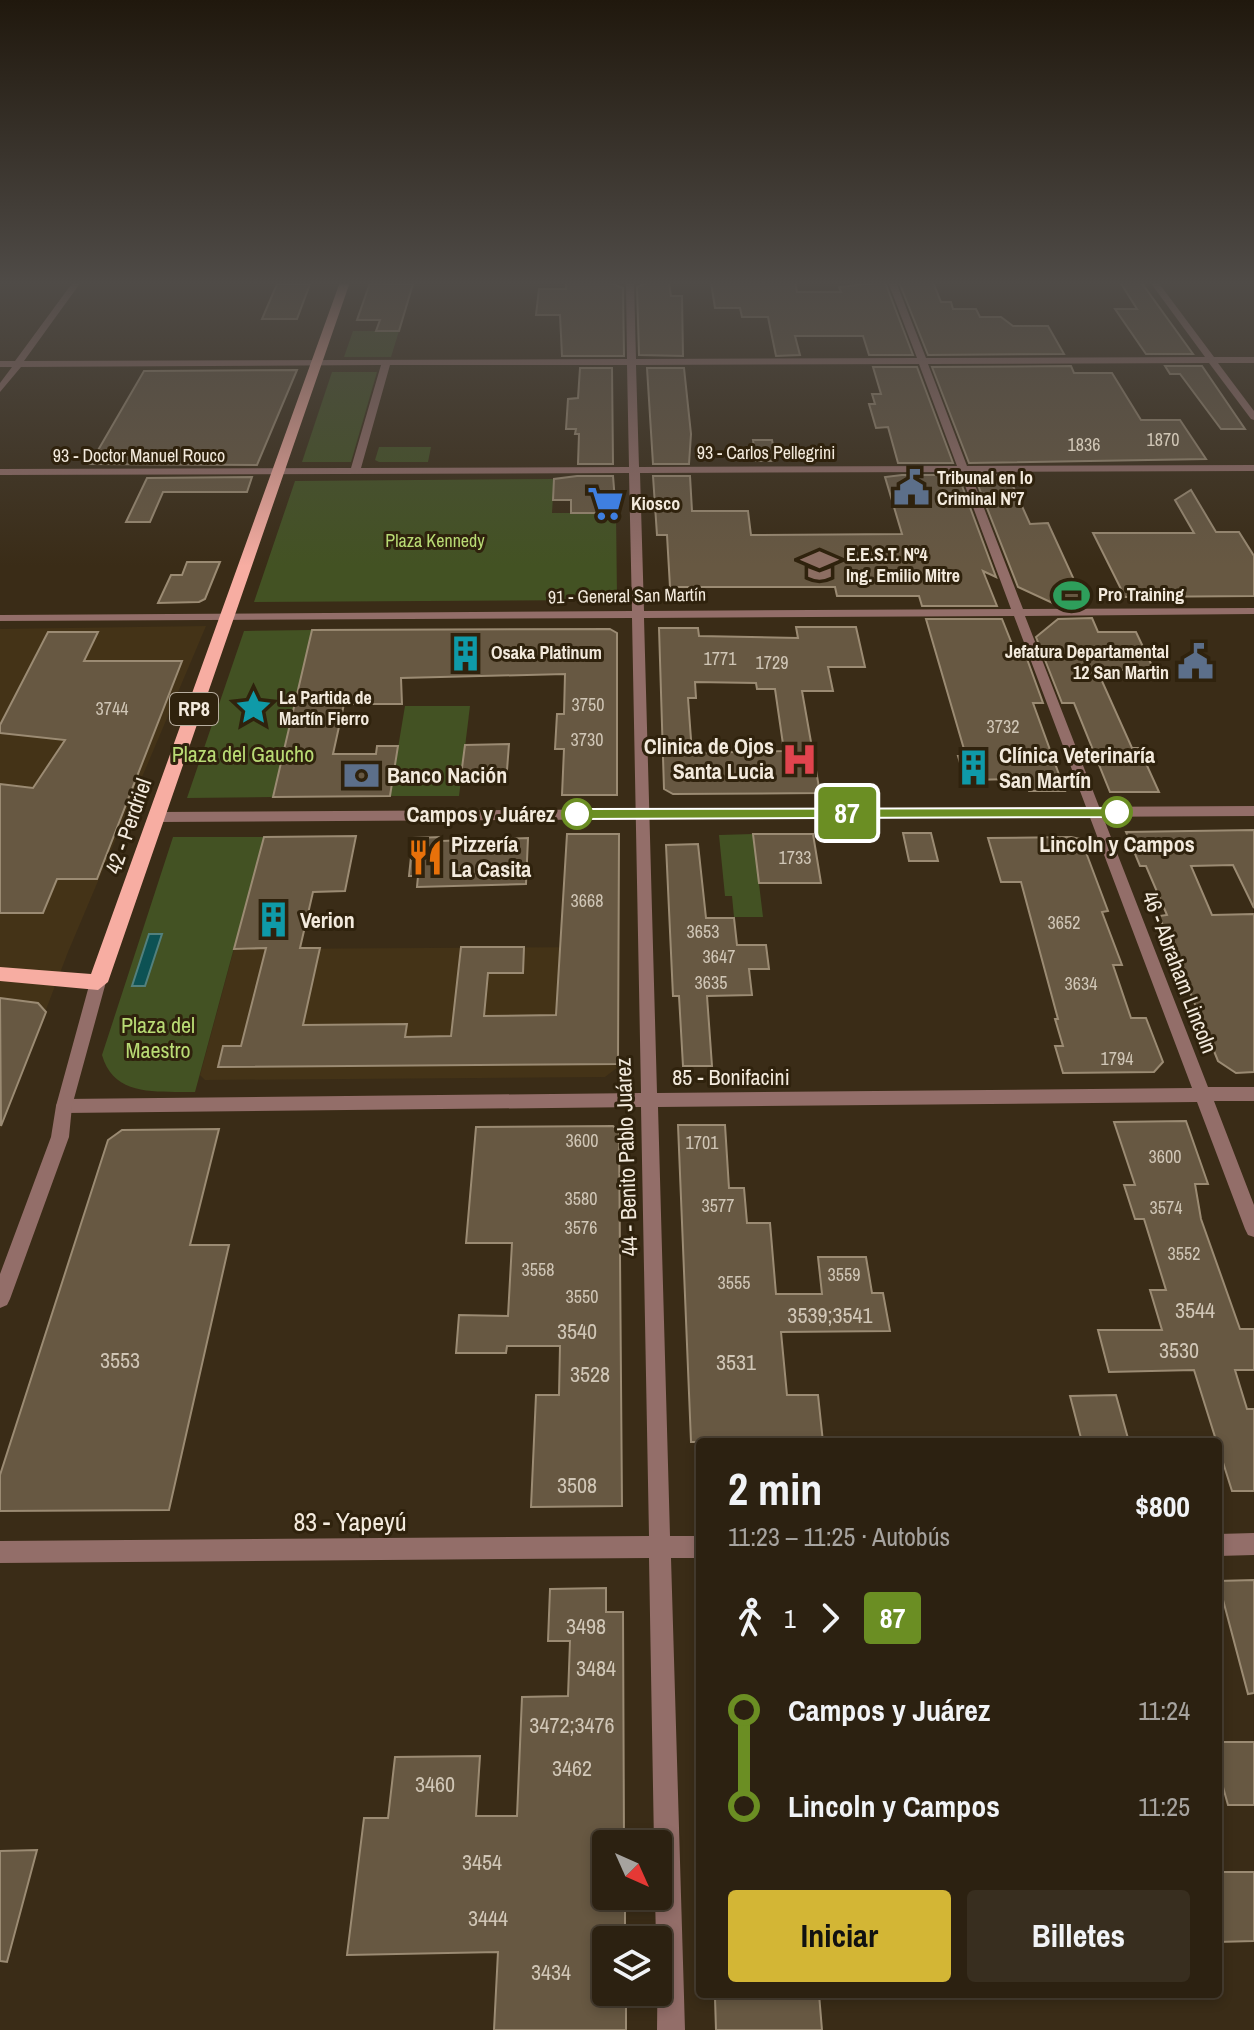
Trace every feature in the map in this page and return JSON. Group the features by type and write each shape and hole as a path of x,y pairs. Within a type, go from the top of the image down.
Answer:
{"main road":[{"name":"42 - Perdriel","path":"98,982 313,377"},
{"path":"0,974 98,982"}],"street":[{"path":"355,470 383,377"},
{"name":"44 - Benito Pablo Juárez","path":"633,377 671,2030"},
{"name":"46 - Abraham Lincoln","path":"929,377 1254,1229"},
{"path":"1224,377 1254,417"},
{"name":"93 - Carlos Pellegrini","path":"277,471 1254,468"},
{"name":"93 - Doctor Manuel Rouco","path":"0,472 277,471"},
{"name":"91 - General San Martín","path":"0,618 1254,611"},
{"path":"157,817 1254,811"},
{"name":"42 - Perdriel","path":"0,1299 60,1137 64,1106 98,982"},
{"name":"85 - Bonifacini","path":"64,1106 1254,1094"},
{"path":"1222,1545 1254,1544"},
{"name":"83 - Yapeyú","path":"0,1552 696,1547"}],"shaded area":[{"path":"206,626 68,952 0,1130 0,629"},
{"path":"618,947 618,1067 605,1077 205,1080 200,1075 234,949"}],"green space":[{"path":"330,377 376,377 351,462 302,462"},
{"path":"379,447 431,447 428,462 379,462 375,460"},
{"name":"Plaza Kennedy","path":"554,479 552,513 616,513 617,596 610,600 254,602 295,481"},
{"name":"Plaza del Gaucho","path":"312,630 273,797 187,798 244,631"},
{"path":"405,706 470,706 459,796 390,796"},
{"path":"753,834 763,917 734,917 732,896 725,896 719,835"},
{"name":"Plaza del Maestro","path":"173,837 264,837 195,1092 153,1091 127,1085 108,1069 102,1055"}],"water":[{"path":"149,934 162,934 145,986 132,986"}],"building":[{"path":"141,377 294,377 257,465 90,464"},
{"path":"579,377 612,377 613,464 578,464 579,434 575,434 576,429 566,429 568,399 578,398"},
{"path":"648,377 685,377 691,434 689,464 653,464"},
{"path":"876,377 921,377 953,463 898,463 888,427 876,428 869,404 875,404 872,394 881,394"},
{"path":"936,377 1114,377 1141,420 1180,420 1206,459 969,463"},
{"path":"1182,377 1209,377 1245,429 1221,429"},
{"path":"753,440 772,440 776,461 756,461"},
{"name":"E.E.S.T. Nº4 Ing. Emilio Mitre","path":"958,475 996,577 983,571 997,606 922,606 919,596 837,596 835,587 670,587 667,535 657,535 653,476 690,476 692,511 748,511 751,535 902,534 885,477"},
{"path":"974,475 1008,475 1030,524 1048,523 1086,606 1059,606 1018,587"},
{"path":"613,476 616,513 571,513 571,500 553,500 554,479"},
{"path":"252,477 247,492 163,492 150,522 126,522 147,478"},
{"path":"1191,490 1216,532 1239,532 1254,556 1254,596 1125,597 1093,533 1194,533 1175,500"},
{"path":"187,562 220,562 205,599 199,602 158,603 171,575 182,575"},
{"path":"1092,618 1098,632 1136,632 1154,670 1097,670 1132,748 1139,748 1159,792 1110,792 1074,703 1062,703 1036,637 1058,619"},
{"path":"926,619 1002,619 1016,654 1023,648 1043,703 1033,703 1065,791 1029,791 1024,779 965,780 958,756 966,756"},
{"path":"796,627 856,627 865,667 828,667 833,691 802,691 820,793 673,794 664,789 659,628 698,628 699,636 798,638","holes":["695,682 756,683 757,689 775,689 784,751 692,753 688,698 696,698"]},
{"path":"610,629 617,633 617,795 562,795 564,749 555,749 557,714 564,714 565,674 401,678 402,704 344,704 333,754 376,754 377,746 398,746 390,796 273,797 312,630"},
{"path":"48,632 98,632 84,661 182,661 97,879 57,879 43,913 0,913 0,784 33,788 65,740 0,733 0,725"},
{"path":"509,744 506,783 460,783 465,745"},
{"path":"1254,830 1254,908 1233,865 1191,866 1212,915 1254,914 1254,1072 1236,1073 1218,1061 1159,916 1167,915 1146,866 1140,866 1126,832"},
{"path":"903,833 931,833 938,861 909,861"},
{"path":"567,834 619,834 618,1064 218,1067 223,1046 241,1046 266,948 234,949 264,837 356,836 345,891 313,892 300,948 320,948 303,1025 407,1024 405,1037 451,1036 461,947 524,947 523,973 488,973 484,1016 556,1015"},
{"path":"753,834 813,834 821,883 759,883"},
{"path":"441,837 441,841 528,838 526,884 417,887 418,876 409,876 413,838"},
{"path":"988,838 1081,839 1108,911 1102,912 1122,965 1113,965 1131,1018 1146,1018 1163,1062 1154,1072 1063,1073 1055,1046 1063,1046 1055,1019 1058,1019 1021,882 1001,882"},
{"path":"698,844 706,918 734,918 737,945 766,945 769,969 749,969 752,995 707,996 712,1066 683,1066 679,996 673,996 666,845"},
{"path":"0,998 38,1003 46,1012 1,1126"},
{"path":"1186,1121 1208,1184 1195,1184 1201,1219 1240,1329 1254,1329 1254,1370 1235,1370 1247,1409 1254,1409 1254,1491 1232,1491 1222,1459 1222,1438 1215,1438 1194,1370 1109,1372 1098,1330 1162,1330 1150,1290 1166,1290 1144,1219 1135,1219 1124,1185 1135,1185 1114,1122"},
{"path":"678,1125 725,1125 729,1188 744,1188 747,1223 770,1223 776,1294 822,1294 818,1257 866,1257 872,1293 883,1293 890,1331 781,1332 787,1395 818,1395 823,1438 696,1438 696,1442 691,1442"},
{"path":"613,1126 619,1131 622,1506 531,1507 536,1395 559,1395 560,1346 507,1346 506,1353 456,1353 459,1315 508,1316 512,1243 466,1243 476,1127"},
{"path":"219,1129 190,1245 229,1245 169,1510 0,1511 0,1475 108,1140 122,1130"},
{"path":"1116,1395 1128,1438 1081,1438 1070,1396"},
{"path":"1254,1580 1254,1693 1248,1694 1222,1596 1222,1581"},
{"path":"606,1588 606,1612 623,1612 624,1830 592,1830 592,1910 625,1910 625,1926 592,1926 592,2006 626,2006 626,2030 494,2030 498,1952 347,1955 364,1818 388,1818 395,1757 480,1756 476,1816 517,1816 522,1697 568,1696 570,1641 548,1641 550,1589"},
{"path":"1222,1742 1254,1742 1254,1805 1228,1805 1222,1783"},
{"path":"37,1850 7,1962 0,1961 0,1851"},
{"path":"1222,1872 1254,1872 1254,1941 1222,1942"},
{"path":"715,1998 819,1998 822,2030 716,2030"}],"bus line":[{"name":"87","path":"577,814 1117,812"}],"place":[{"name":"Tribunal en lo Criminal Nº7","path":"911,488"},
{"name":"Kiosco","path":"605,504"},
{"name":"E.E.S.T. Nº4 Ing. Emilio Mitre","path":"820,565"},
{"name":"Pro Training","path":"1072,595"},
{"name":"Osaka Platinum","path":"465,653"},
{"name":"Jefatura Departamental 12 San Martin","path":"1195,662"},
{"name":"La Partida de Martín Fierro","path":"253,708"},
{"name":"Clinica de Ojos Santa Lucia","path":"800,759"},
{"name":"Clínica Veterinaría San Martín","path":"973,768"},
{"name":"Banco Nación","path":"361,775"},
{"name":"Lincoln y Campos","path":"1117,812"},
{"name":"Campos y Juárez","path":"577,814"},
{"name":"Pizzería La Casita","path":"425,857"},
{"name":"Verion","path":"274,920"}]}
